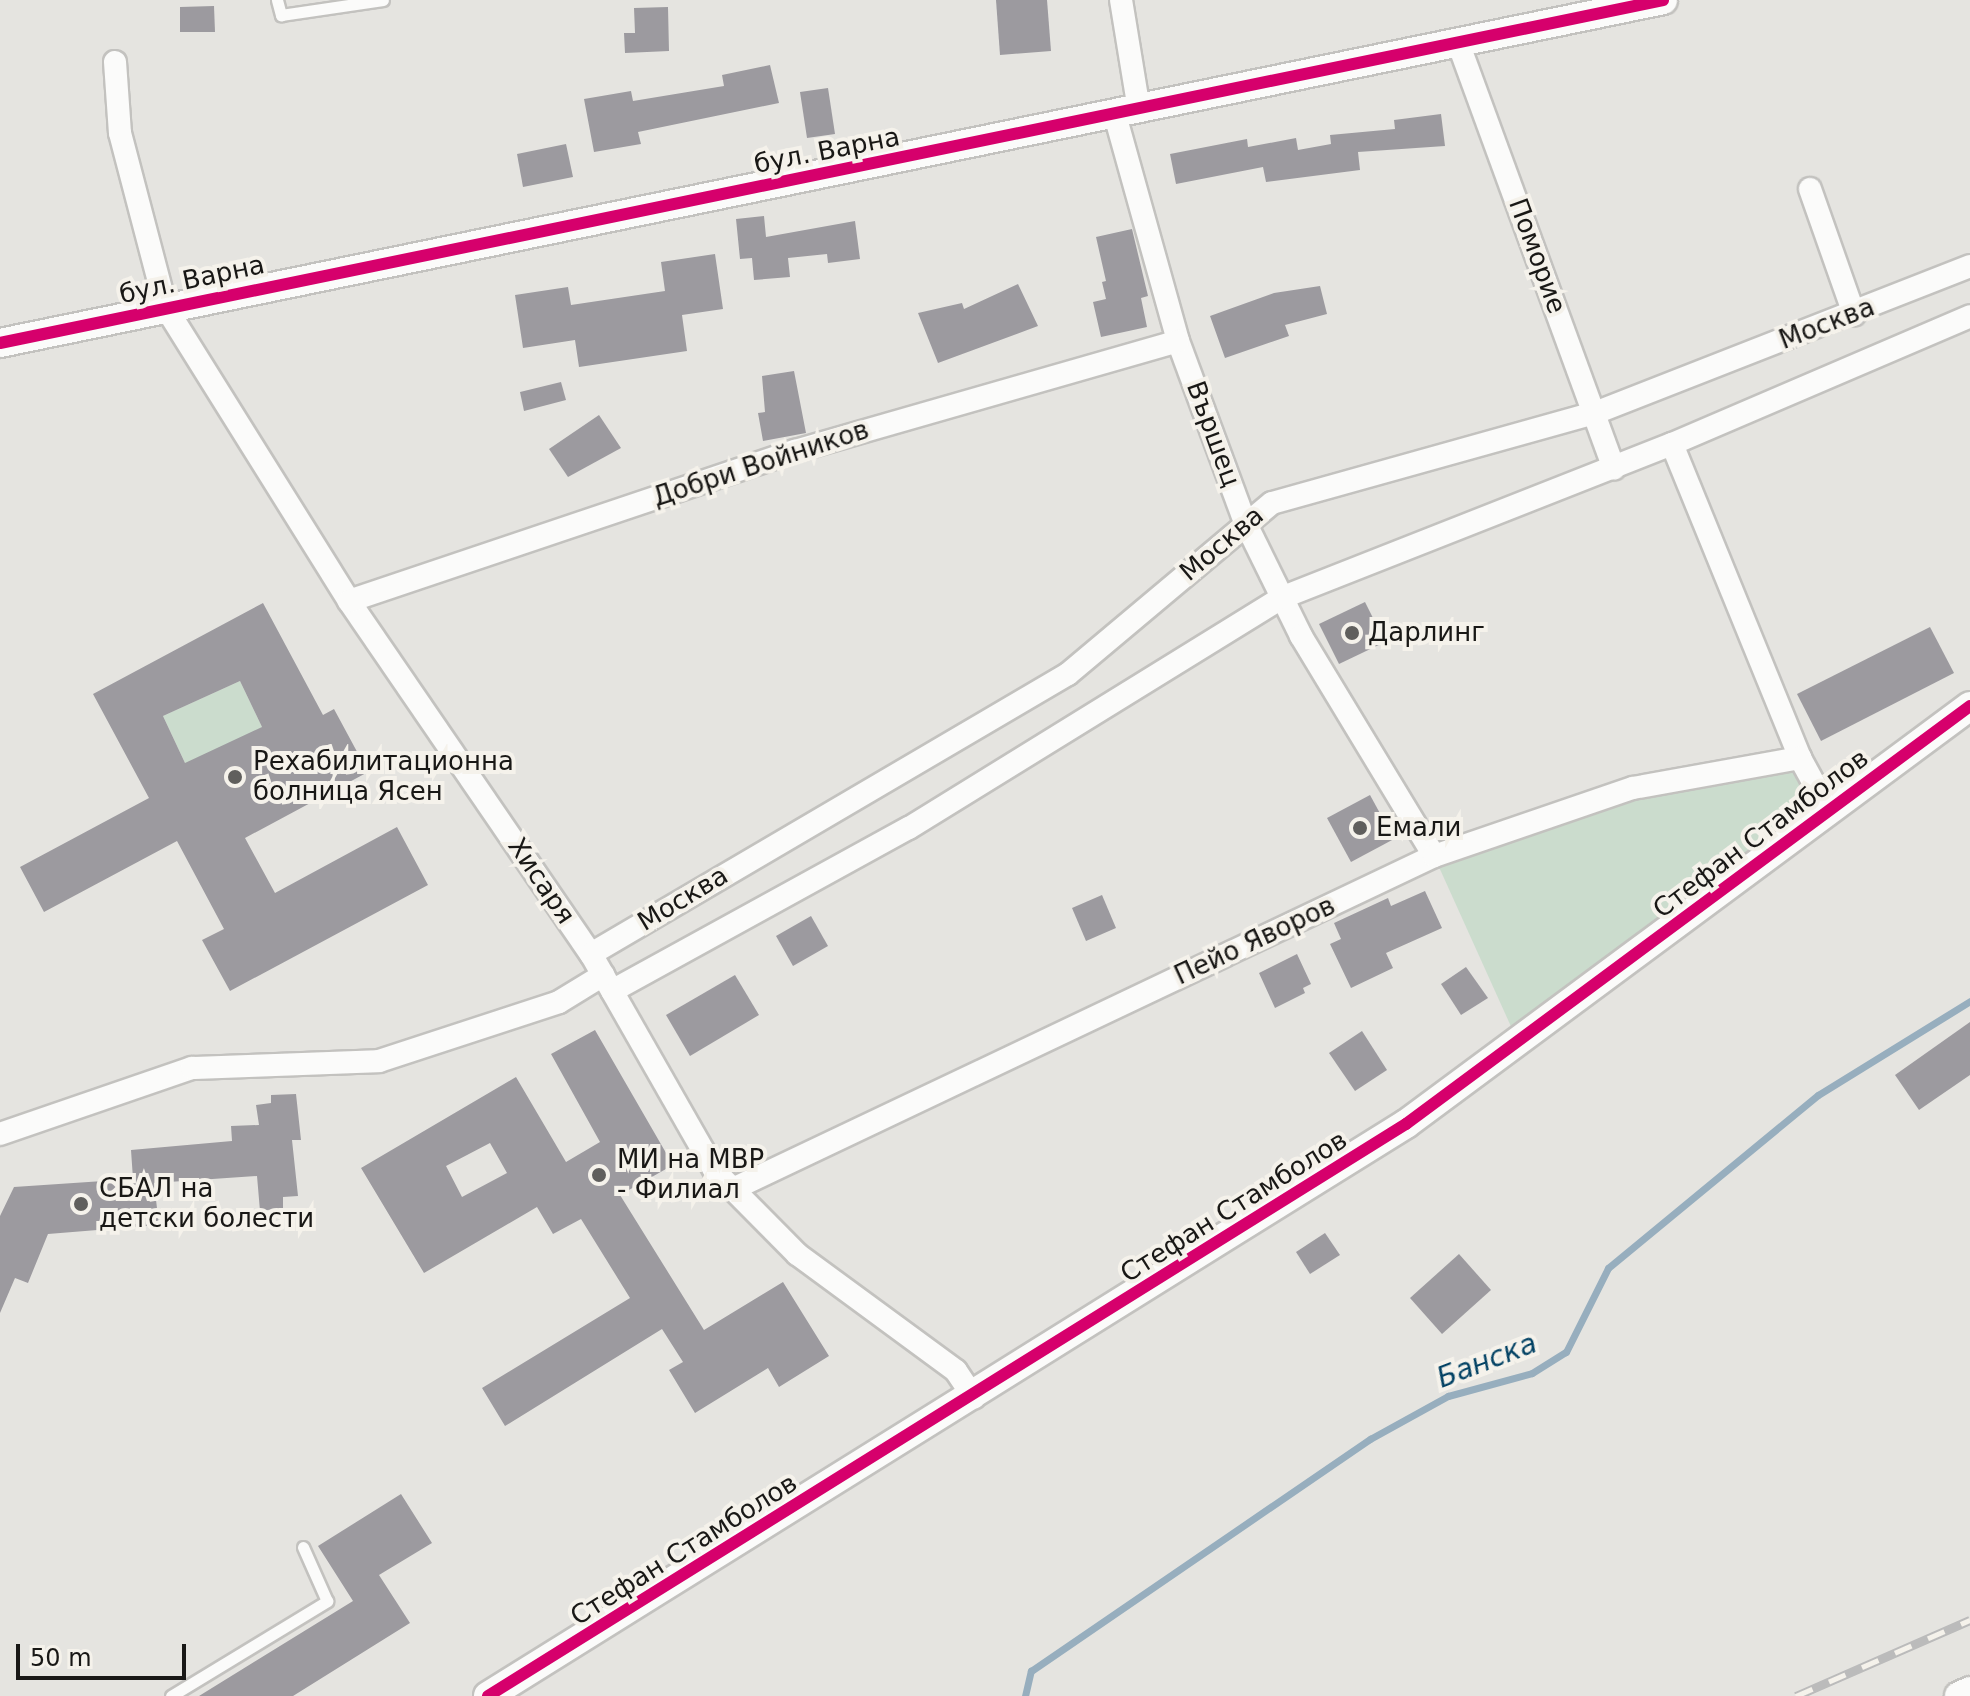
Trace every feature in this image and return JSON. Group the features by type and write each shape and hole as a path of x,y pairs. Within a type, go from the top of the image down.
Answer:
{"street":[{"name":"Вършец","path":"1121,0 1127,113 1178,341 1245,522 1281,598 1434,856"},
{"name":"бул. Варна","path":"0,343 1459,45 1663,0"},
{"name":"Поморие","path":"1459,45 1614,468"},
{"name":"Хисаря","path":"115,62 120,133 166,308 349,601 591,954 715,1171 797,1254 956,1371 974,1398"},
{"path":"1810,189 1854,314"},
{"name":"Москва","path":"591,954 1068,674 1245,522 1272,503 1308,489 1595,413 1970,266"},
{"name":"Москва","path":"0,1134 192,1068 379,1061 559,1002 607,983 909,828 1281,598 1614,468 1970,316"},
{"name":"Добри Войников","path":"349,601 795,451 1178,341"},
{"path":"1672,444 1800,758 1829,811"},
{"name":"Стефан Стамболов","path":"488,1696 974,1398 1406,1124 1829,811 1966,716"},
{"name":"Пейо Яворов","path":"733,1189 1434,856 1633,788 1800,758"},
{"path":"1959,1696 1970,1691"}],"lane":[{"path":"277,0 281,15 383,0"},
{"path":"171,1696 327,1601 303,1547"}],"green space":[{"path":"240,681 262,727 193,780 163,716"},
{"path":"1800,758 1829,811 1518,1042 1434,856 1633,788"}],"building":[{"path":"996,0 1047,0 1051,51 1000,55"},
{"path":"214,6 215,32 180,32 180,7"},
{"path":"668,7 669,51 625,53 624,33 635,33 634,8"},
{"path":"770,65 779,103 638,132 641,144 594,152 584,99 631,91 633,101 724,86 722,75"},
{"path":"828,88 835,134 807,138 800,92"},
{"path":"1441,114 1445,146 1358,152 1360,170 1266,182 1263,167 1176,184 1170,154 1247,139 1248,147 1296,138 1298,150 1331,144 1330,135 1395,129 1394,120"},
{"path":"566,144 573,177 523,187 517,154"},
{"path":"764,216 766,237 855,221 860,259 828,263 827,254 788,258 790,277 754,280 752,258 740,259 736,219"},
{"path":"1132,229 1148,296 1141,298 1147,327 1101,337 1093,302 1106,299 1102,282 1106,281 1096,237"},
{"path":"715,254 723,309 682,315 687,351 579,367 575,340 523,348 515,295 568,287 571,305 665,291 661,262"},
{"path":"1018,284 1038,326 938,363 918,313 962,303 964,309"},
{"path":"1320,286 1327,314 1285,325 1289,336 1225,358 1210,316 1274,293"},
{"path":"794,371 806,433 763,441 758,413 765,412 762,376"},
{"path":"561,382 566,400 524,411 520,392"},
{"path":"599,415 621,448 568,477 549,449"},
{"name":"Дарлинг","path":"1365,602 1385,642 1339,664 1319,624"},
{"path":"263,603 323,715 334,709 368,772 245,838 275,893 397,827 428,885 230,991 202,940 224,929 177,841 44,912 20,867 149,798 93,694","holes":["240,681 262,727 185,763 163,716"]},
{"path":"1930,627 1954,673 1821,741 1797,694"},
{"name":"Емали","path":"1370,795 1394,839 1351,862 1327,818"},
{"path":"1425,891 1442,928 1386,953 1393,968 1351,988 1330,944 1341,939 1334,923 1388,898 1391,906"},
{"path":"1102,895 1116,928 1086,941 1072,908"},
{"path":"811,916 828,946 793,966 776,936"},
{"path":"1297,954 1311,984 1303,988 1305,993 1275,1008 1259,973"},
{"path":"1466,967 1488,998 1461,1015 1441,984"},
{"path":"735,975 759,1015 690,1056 666,1015"},
{"path":"1970,1022 1970,1075 1919,1110 1895,1075"},
{"path":"595,1030 673,1165 620,1195 704,1330 783,1282 829,1356 779,1387 768,1368 695,1413 669,1370 683,1362 662,1329 505,1426 482,1388 630,1298 581,1219 553,1234 537,1207 424,1273 361,1168 516,1077 566,1162 600,1142 551,1054","holes":["490,1143 507,1173 462,1197 446,1166"]},
{"path":"1362,1031 1387,1070 1355,1091 1329,1053"},
{"name":"СБАЛ на детски болести","path":"296,1094 301,1140 292,1140 298,1196 283,1197 283,1208 260,1211 257,1176 154,1183 159,1225 48,1234 28,1283 15,1278 0,1313 0,1216 14,1187 133,1179 131,1150 232,1141 231,1126 259,1125 256,1105 271,1103 271,1095"},
{"path":"1325,1233 1340,1255 1310,1274 1296,1252"},
{"path":"1459,1254 1491,1290 1442,1334 1410,1298"},
{"path":"401,1494 432,1543 379,1575 410,1623 293,1696 199,1696 353,1601 318,1546"}],"waterway":[{"name":"Банска","path":"1025,1696 1031,1671 1370,1439 1448,1396 1532,1373 1566,1352 1608,1268 1818,1095 1970,1001"}],"railway":[{"path":"1796,1696 1970,1620"}],"cycle path":[{"path":"0,343 1663,0"},
{"path":"488,1696 1406,1124 1970,706"}],"place":[{"name":"Дарлинг","path":"1352,633"},
{"name":"Рехабилитационна болница Ясен","path":"235,777"},
{"name":"Емали","path":"1360,828"},
{"name":"МИ на МВР - Филиал","path":"599,1175"},
{"name":"СБАЛ на детски болести","path":"81,1204"}]}
